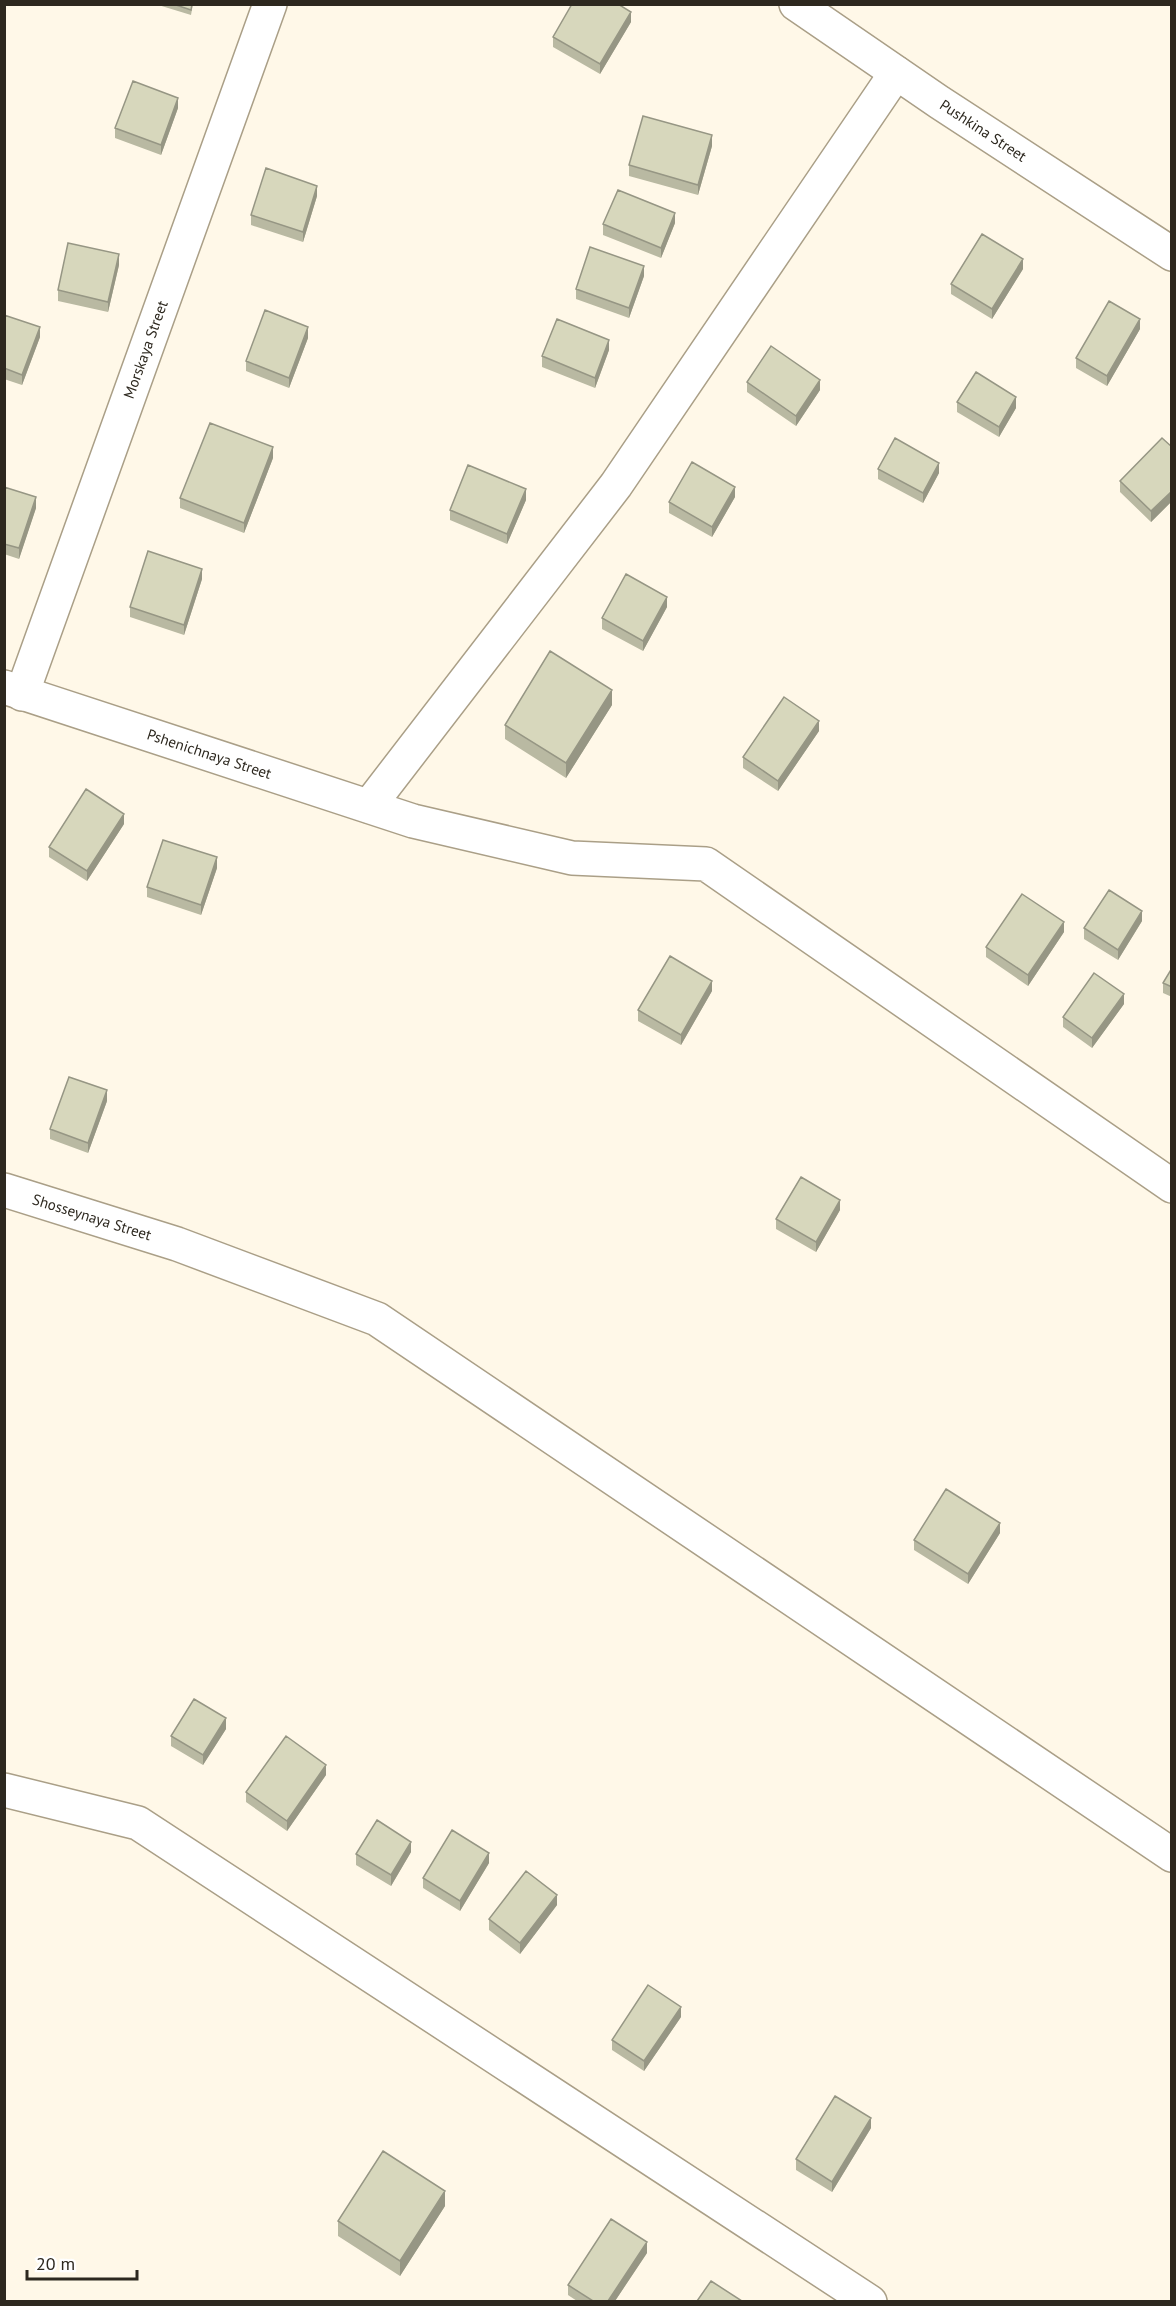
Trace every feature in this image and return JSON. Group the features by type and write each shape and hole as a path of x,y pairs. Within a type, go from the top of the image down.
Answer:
{"street":[{"name":"Morskaya Street","path":"13,691 270,4"},
{"name":"Pushkina Street","path":"796,4 896,73 1172,254"},
{"path":"369,806 616,484 896,73"},
{"name":"Pshenichnaya Street","path":"13,691 413,821 572,858 706,864 1172,1186"},
{"name":"Shosseynaya Street","path":"4,1190 177,1244 377,1319 1172,1855"},
{"path":"4,1790 138,1823 870,2301"}],"building":[{"path":"173,4 192,4 191,10"},
{"path":"572,4 618,4 631,12 600,64 553,37"},
{"path":"133,81 178,98 161,145 115,128"},
{"path":"643,116 712,135 698,185 629,165"},
{"path":"266,168 317,186 303,232 251,215"},
{"path":"618,190 675,213 661,248 603,224"},
{"path":"982,234 1023,259 992,309 951,284"},
{"path":"68,243 119,254 108,302 58,290"},
{"path":"590,247 644,266 629,308 576,289"},
{"path":"1109,301 1140,319 1107,376 1076,358"},
{"path":"265,310 308,327 289,378 246,361"},
{"path":"4,315 40,327 22,375 4,368"},
{"path":"557,319 609,340 595,378 542,356"},
{"path":"771,346 820,380 796,416 747,382"},
{"path":"976,372 1016,397 999,427 957,402"},
{"path":"210,423 273,447 244,523 180,498"},
{"path":"895,438 939,463 923,493 878,469"},
{"path":"1162,438 1172,447 1172,491 1151,511 1120,481"},
{"path":"692,462 735,487 712,527 669,502"},
{"path":"468,465 526,489 507,534 450,510"},
{"path":"4,487 36,497 19,548 4,544"},
{"path":"148,551 202,569 184,625 130,607"},
{"path":"626,574 667,597 643,641 602,618"},
{"path":"550,651 612,690 566,763 505,725"},
{"path":"784,697 819,721 778,781 743,757"},
{"path":"86,789 124,814 87,871 49,847"},
{"path":"163,840 217,857 201,905 147,887"},
{"path":"1109,890 1142,911 1118,950 1084,928"},
{"path":"1022,894 1064,922 1028,975 986,947"},
{"path":"670,956 712,981 681,1035 638,1010"},
{"path":"1172,968 1172,987 1163,983"},
{"path":"1094,973 1124,994 1092,1038 1063,1017"},
{"path":"69,1077 107,1090 88,1143 50,1129"},
{"path":"801,1177 840,1200 816,1242 776,1219"},
{"path":"946,1489 1000,1523 968,1574 914,1540"},
{"path":"194,1699 226,1718 203,1755 171,1736"},
{"path":"286,1736 326,1765 287,1821 246,1792"},
{"path":"377,1820 411,1842 391,1875 356,1854"},
{"path":"452,1830 489,1853 460,1901 423,1878"},
{"path":"526,1871 557,1895 520,1943 489,1919"},
{"path":"648,1985 681,2007 644,2061 612,2040"},
{"path":"835,2096 871,2118 832,2182 796,2159"},
{"path":"383,2151 445,2191 400,2261 338,2221"},
{"path":"611,2219 647,2242 608,2301 593,2301 568,2285"},
{"path":"711,2281 742,2301 697,2301"}]}
